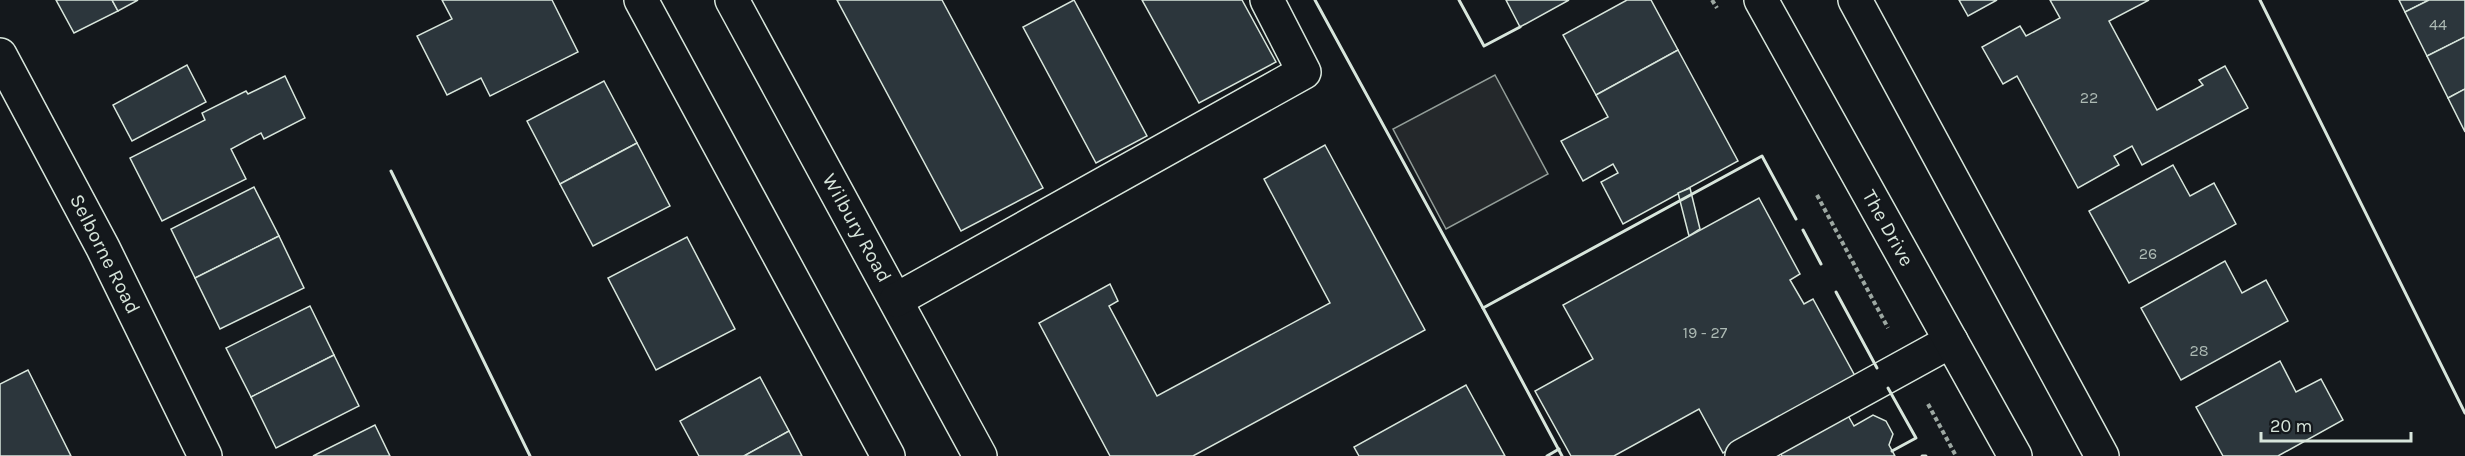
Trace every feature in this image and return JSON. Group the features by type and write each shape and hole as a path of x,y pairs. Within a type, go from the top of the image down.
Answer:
{"street":[{"path":"642,0 888,456"},
{"name":"Wilbury Road","path":"732,0 980,456"},
{"path":"896,300 1304,72 1267,0"},
{"name":"The Drive","path":"1761,0 2015,456"},
{"path":"1855,0 2102,456"},
{"name":"Selborne Road","path":"0,55 103,248 205,456"},
{"path":"1742,456 1951,341"}],"path":[{"path":"1712,0 1718,10"},
{"path":"1813,188 1956,456"}],"shaded area":[{"path":"1495,75 1548,174 1446,229 1393,129"}],"building":[{"path":"56,0 112,0 118,11 74,33"},
{"path":"112,0 138,0 118,11"},
{"path":"442,0 552,0 578,52 490,96 481,78 447,95 417,36 452,19"},
{"path":"837,0 942,0 1043,188 961,231"},
{"path":"1074,0 1147,136 1096,163 1023,27"},
{"path":"1142,0 1242,0 1276,62 1199,103"},
{"path":"1506,0 1569,0 1520,27"},
{"path":"1627,0 1651,0 1678,50 1596,95 1563,35"},
{"path":"1959,0 1997,0 1968,16"},
{"path":"2050,0 2149,0 2109,21 2157,110 2203,85 2199,80 2225,66 2248,108 2142,165 2132,146 2114,156 2119,165 2078,188 2017,76 2003,84 1982,47 2020,26 2026,36 2060,18"},
{"path":"2399,0 2429,0 2405,12"},
{"path":"2429,0 2465,0 2465,37 2427,56 2405,12"},
{"path":"2465,37 2465,89 2448,98 2427,56"},
{"path":"1678,50 1738,161 1623,224 1601,182 1618,173 1613,164 1583,181 1561,141 1608,117 1596,95"},
{"path":"187,65 206,102 132,141 113,105"},
{"path":"285,76 305,118 264,139 261,133 231,149 246,179 162,221 130,158 205,120 202,113 246,91 248,94"},
{"path":"604,81 637,143 560,184 527,121"},
{"path":"2465,89 2465,132 2448,98"},
{"path":"637,143 670,206 593,246 560,184"},
{"path":"1325,145 1425,330 1193,456 1110,456 1039,323 1110,284 1118,301 1109,306 1157,396 1330,303 1264,179"},
{"path":"2173,165 2190,196 2214,183 2236,224 2129,283 2089,211"},
{"path":"254,187 279,236 195,278 171,229"},
{"path":"1690,188 1700,229 1689,236 1678,193"},
{"path":"1759,198 1800,274 1790,280 1804,304 1813,299 1855,376 1801,405 1803,409 1723,453 1699,409 1614,456 1571,456 1535,391 1593,359 1563,305"},
{"path":"279,236 304,288 220,329 195,278"},
{"path":"687,237 735,329 656,370 608,278"},
{"path":"2225,261 2242,293 2266,280 2288,321 2181,380 2141,308"},
{"path":"310,306 334,355 251,397 226,348"},
{"path":"334,355 359,406 276,448 251,397"},
{"path":"2280,361 2296,392 2321,379 2343,420 2278,456 2223,456 2196,407"},
{"path":"28,370 71,456 0,456 0,384"},
{"path":"760,377 789,431 744,456 699,456 680,421"},
{"path":"1466,385 1505,456 1359,456 1354,447"},
{"path":"1846,412 1854,426 1873,415 1886,421 1893,434 1889,445 1895,456 1782,456 1778,449"},
{"path":"375,425 390,456 313,456"},
{"path":"789,431 802,456 744,456"}],"wall":[{"path":"1315,0 1483,308"},
{"path":"1459,0 1484,46 1520,27"},
{"path":"2260,0 2465,413"},
{"path":"1562,456 1483,308 1762,156 1796,219"},
{"path":"391,171 530,456"},
{"path":"1803,230 1821,264"},
{"path":"1836,292 1877,368"},
{"path":"1888,388 1916,438 1892,451"},
{"path":"1547,456 1559,449"}]}
